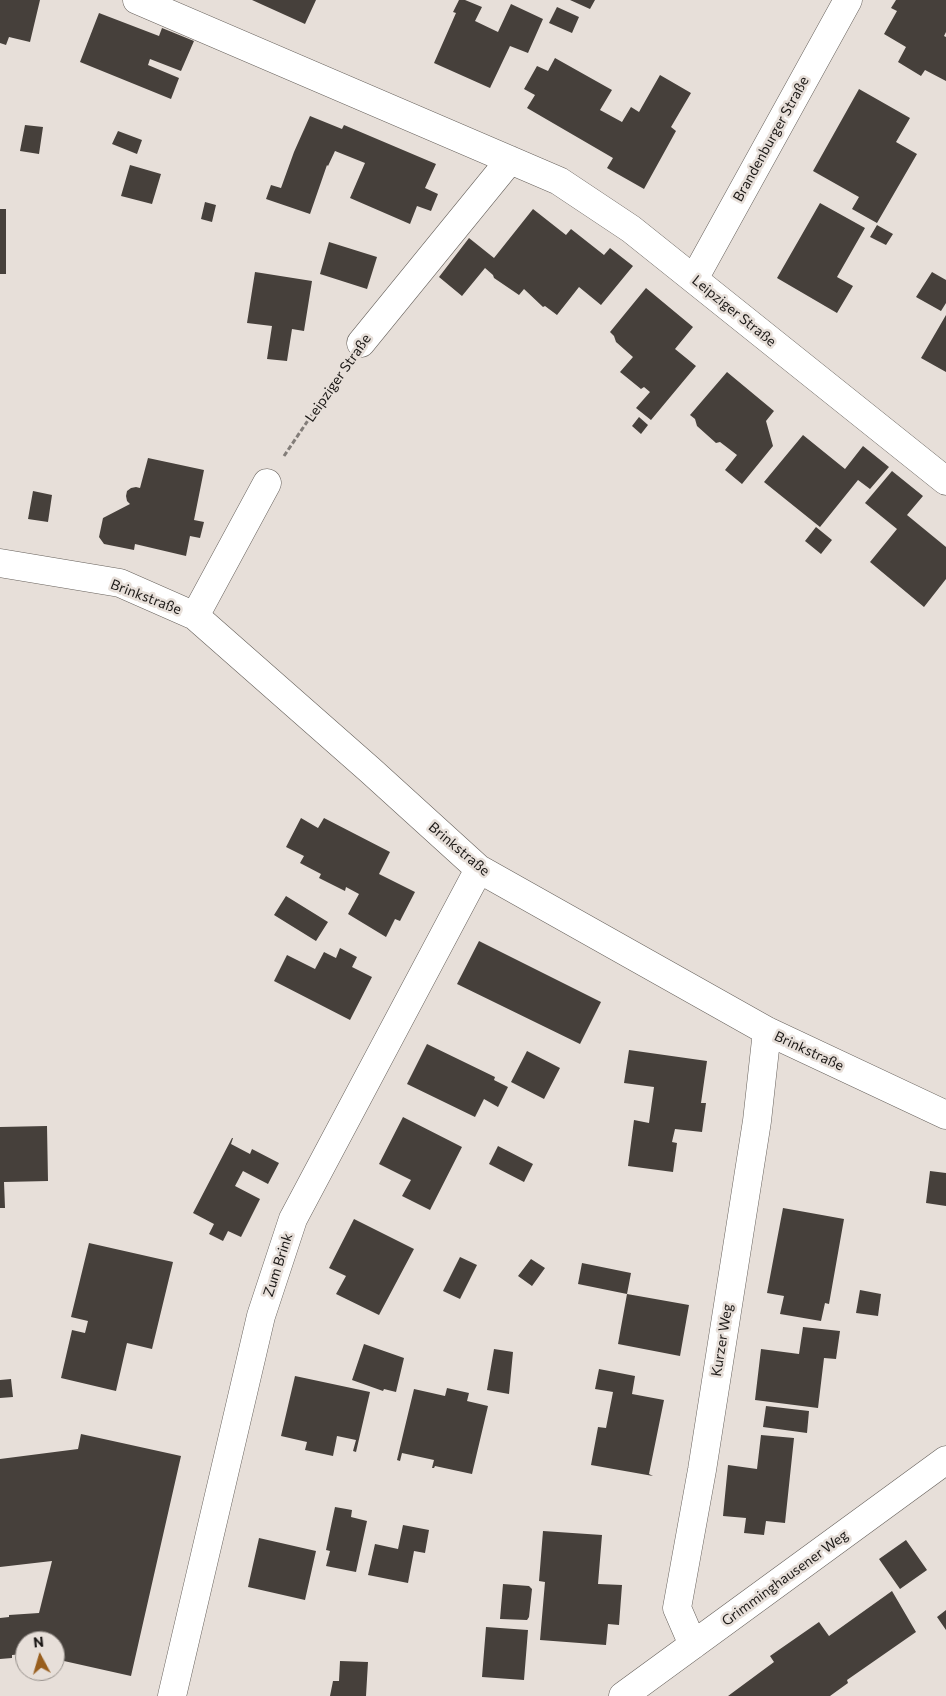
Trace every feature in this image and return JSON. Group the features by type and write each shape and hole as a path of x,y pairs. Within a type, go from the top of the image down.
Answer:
{"street":[{"name":"Leipziger Straße","path":"137,0 559,180 631,229 946,481"},
{"name":"Brandenburger Straße","path":"694,279 848,0"},
{"name":"Leipziger Straße","path":"361,343 510,160"},
{"path":"195,616 267,483"},
{"name":"Brinkstraße","path":"0,562 120,584 195,616 479,869 767,1031 946,1115"},
{"name":"Zum Brink","path":"172,1696 262,1316 293,1219 479,869"},
{"name":"Kurzer Weg","path":"693,1645 677,1608 707,1440 756,1121 767,1031"},
{"name":"Grimminghausener Weg","path":"622,1696 946,1460"}],"path":[{"name":"Leipziger Straße","path":"267,483 314,410 361,343"}],"building":[{"path":"0,0 40,0 30,42 9,37 6,45 0,43"},
{"path":"252,0 316,0 305,24"},
{"path":"459,0 465,0 482,7 475,21 498,32 511,4 543,19 528,53 510,46 490,88 434,63 456,13 453,12"},
{"path":"570,0 595,0 590,9"},
{"path":"896,0 946,0 946,32 944,36 946,37 946,81 925,70 921,76 898,62 906,47 884,34 897,11 891,8"},
{"path":"557,7 579,17 572,33 549,23"},
{"path":"99,13 159,36 162,28 194,41 181,71 150,59 148,65 179,78 171,99 80,62"},
{"path":"555,58 612,90 600,110 622,122 631,107 639,112 660,75 691,93 671,127 676,131 644,189 607,168 613,158 527,108 535,95 524,89 537,66 548,71"},
{"path":"859,89 910,118 896,142 917,154 877,223 852,209 859,197 813,171"},
{"path":"310,116 342,129 344,125 436,164 425,188 438,194 431,211 417,206 410,224 350,198 365,163 335,151 327,165 310,214 266,199 271,185 281,188"},
{"path":"25,125 43,127 39,154 20,151"},
{"path":"118,131 142,140 137,154 112,144"},
{"path":"130,165 161,174 152,204 121,196"},
{"path":"205,202 216,205 212,222 201,219"},
{"path":"820,203 865,228 837,277 853,286 837,313 777,278"},
{"path":"0,209 6,209 6,274 0,274"},
{"path":"533,209 566,235 571,229 604,255 610,248 633,266 601,305 579,287 557,315 545,306 543,307 524,289 519,295 494,278 485,268 462,296 439,277 469,238 494,258"},
{"path":"877,225 893,234 886,245 870,237"},
{"path":"329,242 377,257 367,289 320,274"},
{"path":"255,272 312,281 304,331 292,329 287,361 267,359 272,326 247,323"},
{"path":"932,272 946,280 946,303 941,311 916,297"},
{"path":"646,288 693,327 675,349 696,366 651,420 636,408 650,392 644,387 641,389 620,372 633,357 616,342 610,332"},
{"path":"946,315 946,372 921,358"},
{"path":"727,372 774,411 766,421 773,446 742,484 725,470 737,455 720,442 716,443 697,426 695,419 690,415"},
{"path":"639,417 648,425 641,434 632,426"},
{"path":"803,435 845,469 863,446 889,467 870,489 858,480 820,527 764,482"},
{"path":"148,458 204,470 194,520 204,522 200,538 190,536 186,556 135,544 134,550 104,544 99,537 103,518 130,504 127,501 127,491 131,488 140,488"},
{"path":"892,471 923,496 907,515 946,547 946,579 924,607 870,562 897,529 865,503"},
{"path":"33,491 52,495 48,522 28,519"},
{"path":"816,527 832,540 821,554 805,541"},
{"path":"301,818 318,828 324,818 390,852 379,874 415,892 400,921 395,919 386,937 348,914 359,894 346,887 345,891 319,878 321,874 300,863 304,856 286,847"},
{"path":"286,896 328,922 316,941 274,915"},
{"path":"479,941 601,1002 580,1044 457,984"},
{"path":"340,948 357,957 352,967 372,977 350,1020 274,981 287,955 315,969 324,952 336,958"},
{"path":"427,1044 495,1077 494,1080 508,1087 498,1107 484,1099 475,1117 407,1084"},
{"path":"629,1050 707,1061 701,1103 706,1103 702,1132 675,1129 672,1142 677,1143 673,1172 628,1166 634,1120 649,1123 654,1087 624,1083"},
{"path":"527,1051 560,1068 544,1099 511,1082"},
{"path":"403,1117 462,1147 430,1210 402,1196 411,1180 379,1164"},
{"path":"47,1126 48,1181 4,1182 5,1208 0,1208 0,1127"},
{"path":"232,1138 231,1144 250,1154 252,1149 279,1163 268,1184 243,1171 235,1186 260,1199 241,1237 228,1231 223,1241 209,1234 214,1224 193,1213"},
{"path":"498,1146 533,1164 524,1182 489,1164"},
{"path":"930,1171 946,1173 946,1206 926,1203"},
{"path":"783,1208 844,1219 829,1304 825,1303 821,1321 780,1314 784,1296 767,1293"},
{"path":"354,1219 414,1249 379,1315 336,1294 346,1276 329,1268"},
{"path":"89,1243 173,1262 152,1349 127,1343 116,1391 61,1378 72,1330 85,1333 88,1321 71,1317"},
{"path":"460,1257 477,1265 460,1299 443,1291"},
{"path":"531,1259 545,1268 532,1286 518,1276"},
{"path":"582,1263 631,1273 627,1294 578,1284"},
{"path":"860,1290 881,1294 878,1316 856,1313"},
{"path":"627,1294 689,1305 680,1356 618,1344"},
{"path":"803,1327 840,1331 836,1359 824,1358 818,1408 755,1400 761,1349 799,1354"},
{"path":"364,1344 404,1358 396,1392 384,1389 383,1391 352,1380"},
{"path":"494,1349 513,1352 509,1394 487,1390"},
{"path":"599,1369 635,1376 632,1394 664,1400 649,1474 653,1476 591,1465 598,1427 606,1428 613,1392 595,1389"},
{"path":"295,1376 370,1392 356,1452 353,1451 356,1440 337,1436 333,1456 305,1450 307,1442 281,1436"},
{"path":"11,1379 13,1397 0,1398 0,1380"},
{"path":"447,1388 469,1393 467,1401 488,1406 472,1474 435,1466 432,1468 434,1460 402,1453 400,1461 397,1460 414,1389 445,1396"},
{"path":"766,1406 809,1411 807,1433 763,1427"},
{"path":"81,1434 181,1456 131,1676 65,1661 65,1631 15,1631 15,1655 12,1655 12,1658 0,1659 0,1618 9,1617 9,1615 39,1613 52,1561 0,1567 0,1459 78,1449"},
{"path":"761,1435 794,1438 785,1523 766,1521 764,1535 744,1533 746,1518 723,1516 728,1465 757,1469"},
{"path":"335,1507 352,1510 351,1517 367,1521 356,1572 326,1566 330,1551 326,1550"},
{"path":"403,1525 429,1530 425,1553 414,1551 408,1583 368,1575 375,1544 398,1549"},
{"path":"543,1531 602,1535 598,1584 622,1585 619,1625 608,1624 606,1645 540,1640 545,1582 539,1581"},
{"path":"259,1538 316,1551 305,1600 248,1587"},
{"path":"906,1540 927,1570 900,1589 879,1559"},
{"path":"503,1584 529,1586 532,1589 527,1620 500,1619"},
{"path":"892,1591 916,1632 847,1680 848,1683 830,1696 728,1696 774,1662 770,1656 819,1622 829,1636"},
{"path":"946,1610 946,1630 937,1617"},
{"path":"486,1627 528,1630 524,1680 482,1677"},
{"path":"340,1661 368,1662 366,1696 330,1696 333,1681 339,1681"}]}
